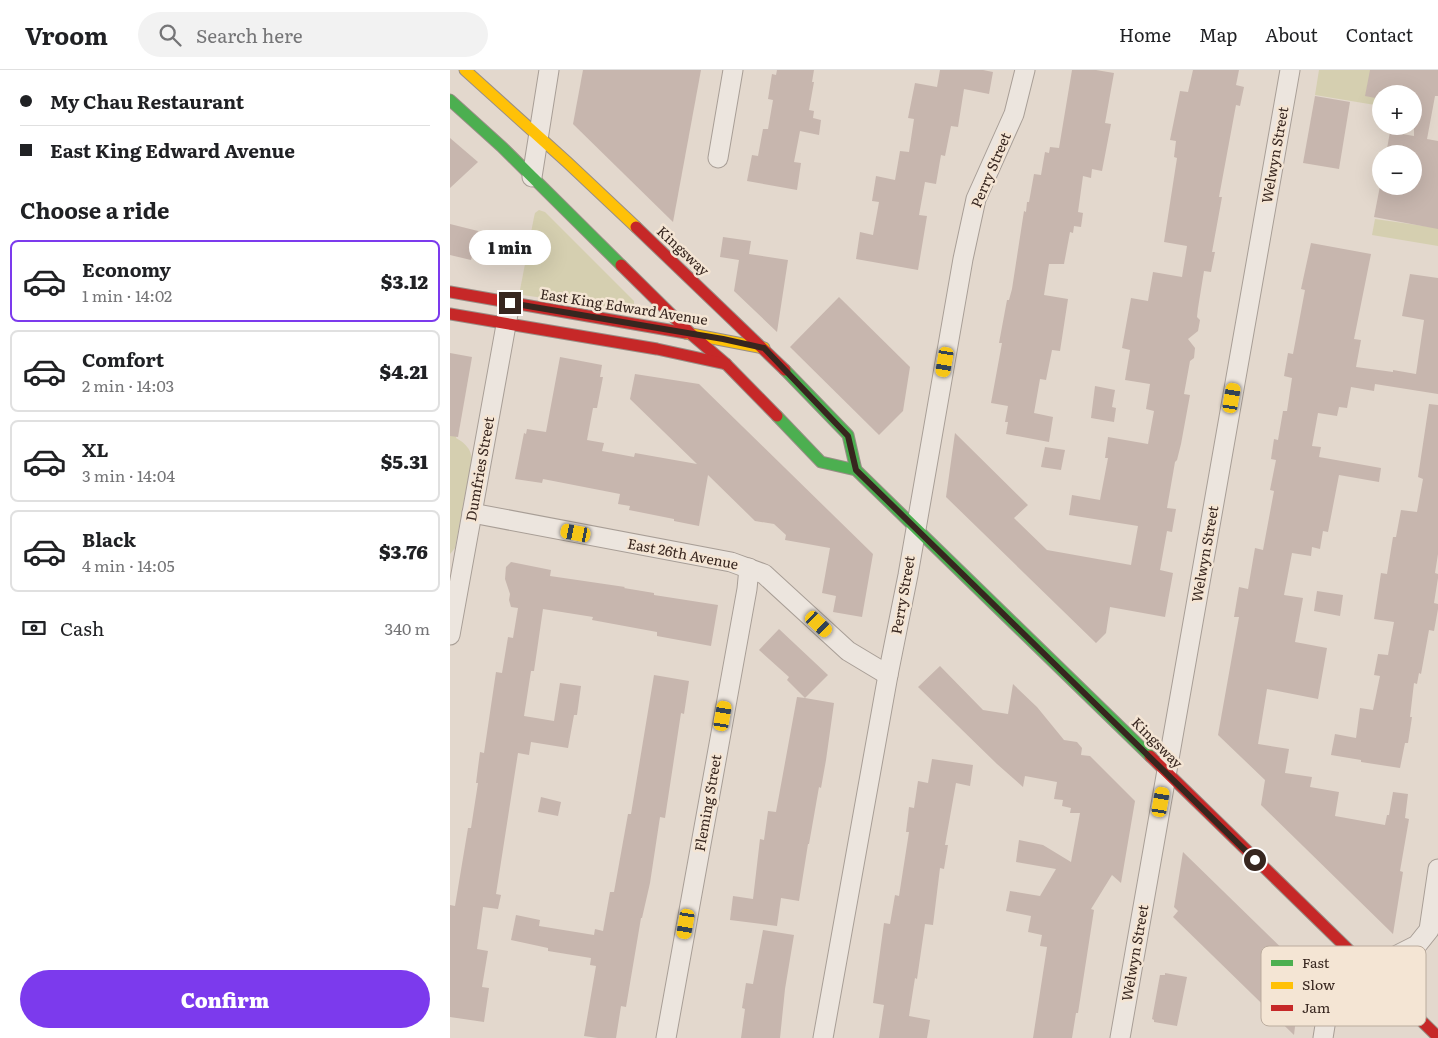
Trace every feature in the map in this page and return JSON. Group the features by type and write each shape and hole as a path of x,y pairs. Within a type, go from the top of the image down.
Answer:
{"main road":[{"name":"Kingsway","path":"465,70 764,348 848,436 856,470 1344,946"},
{"path":"450,100 532,177 691,334 726,364 821,462 856,470"},
{"name":"East King Edward Avenue","path":"450,292 764,348"},
{"path":"450,314 658,349 726,364"},
{"name":"Kingsway","path":"1426,1026 1438,1037"}],"street":[{"path":"532,177 550,70"},
{"path":"718,158 733,70"},
{"name":"Perry Street","path":"823,1038 888,675 908,575 915,526 963,259 976,200 1014,114 1025,70"},
{"name":"Welwyn Street","path":"1120,1038 1290,70"},
{"name":"Dumfries Street","path":"450,635 510,303"},
{"name":"East 26th Avenue","path":"472,513 731,562 749,568 764,574 848,651 888,675"},
{"name":"Fleming Street","path":"666,1038 747,589 749,568"},
{"path":"1415,946 1429,930 1438,869"}],"shaded area":[{"path":"1319,70 1388,70 1384,85 1372,85 1372,104 1315,95"},
{"path":"539,210 545,212 634,301 632,310 522,295 520,290 534,217 535,213"},
{"path":"1375,219 1438,228 1438,246 1372,235"},
{"path":"450,430 458,431 456,438 467,446 472,458 455,548 450,554"}],"building":[{"path":"583,70 701,70 673,222 573,124"},
{"path":"777,70 814,70 809,110 814,111 813,118 821,120 819,135 800,131 794,162 801,163 797,190 747,181 752,155 758,156 763,129 768,129 773,100 768,99 772,74 776,75"},
{"path":"940,70 983,70 993,72 989,94 964,89 958,127 951,126 945,156 941,155 936,184 925,182 919,215 927,216 918,270 856,259 860,232 873,235 879,202 872,201 876,176 895,180 900,151 909,152 914,119 908,118 915,83 937,87"},
{"path":"1072,70 1096,70 1114,73 1105,123 1111,124 1102,171 1092,169 1091,178 1083,176 1078,212 1083,213 1081,227 1074,226 1073,233 1070,232 1064,264 1049,264 1044,295 1068,299 1060,351 1052,350 1046,380 1040,379 1034,413 1053,417 1049,442 1006,434 1008,422 1005,422 1008,406 991,403 1002,343 999,343 1007,300 1009,300 1012,289 1024,211 1026,212 1027,202 1029,202 1034,174 1041,175 1045,152 1049,153 1050,147 1059,148"},
{"path":"1193,70 1239,70 1236,85 1244,87 1240,106 1236,105 1219,197 1222,197 1212,252 1215,252 1211,272 1204,271 1197,317 1200,320 1198,331 1188,339 1195,348 1194,358 1190,361 1184,394 1190,395 1167,508 1176,509 1172,532 1167,531 1160,570 1173,573 1165,617 1110,607 1106,633 1096,643 946,497 955,433 1028,505 1014,518 1047,550 1131,565 1138,526 1069,515 1072,495 1100,500 1108,458 1105,458 1108,437 1148,444 1154,411 1146,409 1150,384 1125,380 1130,350 1122,348 1131,298 1148,301 1153,272 1182,277 1187,246 1164,242 1177,158 1174,157 1176,141 1170,140 1180,91 1188,92"},
{"path":"1370,70 1438,70 1438,96 1435,96 1427,139 1438,141 1438,229 1374,217 1378,195 1422,195 1422,145 1388,145 1389,135 1422,135 1422,85 1372,85 1372,97 1365,96"},
{"path":"1315,96 1350,102 1339,169 1303,163"},
{"path":"450,138 478,162 450,188"},
{"path":"450,224 478,231 471,260 450,255"},
{"path":"723,237 751,241 749,254 788,260 777,332 734,291 739,260 720,257"},
{"path":"1311,243 1371,254 1354,339 1361,340 1356,367 1416,374 1424,320 1402,316 1410,274 1438,278 1438,394 1375,384 1374,391 1351,387 1347,408 1339,407 1337,416 1318,413 1312,446 1321,447 1319,457 1381,468 1379,482 1339,475 1328,532 1323,531 1320,549 1312,547 1311,556 1292,553 1284,595 1303,598 1295,642 1327,648 1318,699 1267,689 1258,744 1289,749 1285,773 1312,777 1310,787 1339,792 1335,816 1385,825 1387,815 1389,815 1393,792 1408,794 1405,818 1409,819 1400,871 1403,872 1393,934 1261,805 1265,780 1218,735 1239,617 1234,617 1239,587 1248,589 1255,548 1263,550 1274,491 1270,490 1276,460 1271,459 1274,439 1278,440 1283,411 1287,411 1292,378 1284,376 1288,353 1293,354 1305,290 1301,289"},
{"path":"839,297 910,367 903,411 879,435 790,347"},
{"path":"450,353 472,357 458,437 450,436"},
{"path":"560,357 602,365 600,377 603,377 597,408 593,408 587,440 604,443 602,451 634,457 635,453 697,464 630,399 635,374 699,384 873,554 862,617 833,612 836,596 822,593 830,548 785,540 786,535 774,524 755,521 708,475 699,526 629,510 630,506 618,504 620,494 543,479 542,483 515,479 524,433 526,434 527,429 546,432"},
{"path":"1095,386 1115,390 1112,407 1116,408 1114,422 1091,418"},
{"path":"1429,404 1438,405 1438,554 1435,573 1438,574 1438,578 1434,603 1438,604 1438,609 1434,631 1429,630 1421,674 1419,673 1417,684 1414,683 1408,743 1405,743 1400,768 1331,755 1335,734 1356,738 1360,708 1373,710 1380,676 1374,675 1378,654 1388,655 1394,622 1374,619 1381,573 1387,574 1393,537 1396,537 1401,510 1417,512 1423,479 1418,477"},
{"path":"1045,447 1065,450 1061,470 1041,467"},
{"path":"511,562 551,570 550,576 625,587 654,593 654,595 718,605 711,646 657,636 657,632 592,620 593,617 543,609 534,671 531,671 524,716 554,721 560,683 581,686 577,715 574,715 568,748 531,742 529,755 518,753 496,894 501,895 498,909 483,907 477,949 488,951 482,987 489,988 484,1022 450,1017 450,905 455,906 468,828 471,828 478,783 476,783 480,752 484,753 496,672 502,673 508,637 513,638 518,608 511,607 510,594 505,579 506,567"},
{"path":"1317,591 1343,595 1340,616 1314,611"},
{"path":"779,629 828,675 805,698 787,680 789,677 759,650"},
{"path":"940,666 983,710 1008,714 1013,684 1037,707 1064,740 1077,742 1082,748 1081,755 1090,756 1135,801 1121,883 1112,875 1091,909 1094,910 1078,1013 1076,1013 1072,1038 1033,1038 1047,947 1040,946 1042,935 1028,932 1031,916 1006,911 1010,891 1040,896 1056,869 1016,862 1019,840 1043,845 1071,862 1080,813 1070,813 1071,808 1062,806 1063,800 1054,799 1057,782 1025,776 1023,787 918,687"},
{"path":"654,675 689,681 684,714 681,713 665,818 660,817 650,883 641,918 626,1007 621,1006 616,1038 584,1036 596,966 590,965 591,958 548,951 548,948 511,940 516,915 540,920 539,926 594,935 595,929 603,931 610,892 614,892 628,814 631,814"},
{"path":"797,697 834,703 826,760 808,844 799,901 781,898 777,926 730,920 733,896 753,899 760,839 764,840 768,811 776,812"},
{"path":"932,759 973,765 970,786 956,783 945,845 948,845 944,869 940,868 933,925 925,924 917,979 915,978 909,1016 930,1020 927,1038 879,1038 884,1005 873,1003 884,923 890,924 895,895 899,896 909,832 906,832 909,807 914,808 918,781 928,783"},
{"path":"541,797 561,802 558,816 538,812"},
{"path":"1183,852 1279,946 1261,946 1261,1003 1173,917 1178,911 1174,907"},
{"path":"763,930 794,935 785,989 780,1038 741,1038 745,1009 742,1008 746,983 753,984"},
{"path":"1165,973 1187,977 1177,1026 1154,1022 1152,1019 1160,975 1165,975"},
{"path":"1285,1026 1295,1026 1294,1035"}],"traffic: fast":[{"path":"450,100 502,147 621,265"},
{"path":"785,370 848,435 856,470"},
{"path":"777,416 821,462 856,470 1150,756"}],"traffic: slow":[{"path":"465,70 636,227"},
{"path":"686,333 764,348"}],"traffic: jam":[{"path":"636,227 785,370"},
{"path":"621,265 691,334 726,364 777,416"},
{"path":"450,292 686,333"},
{"path":"450,314 657,349 726,364"},
{"path":"1150,756 1345,946"},
{"path":"1426,1025 1438,1037"}],"route":[{"path":"510,303 723,339 764,348 848,436 856,470 939,549 1255,860"}]}
